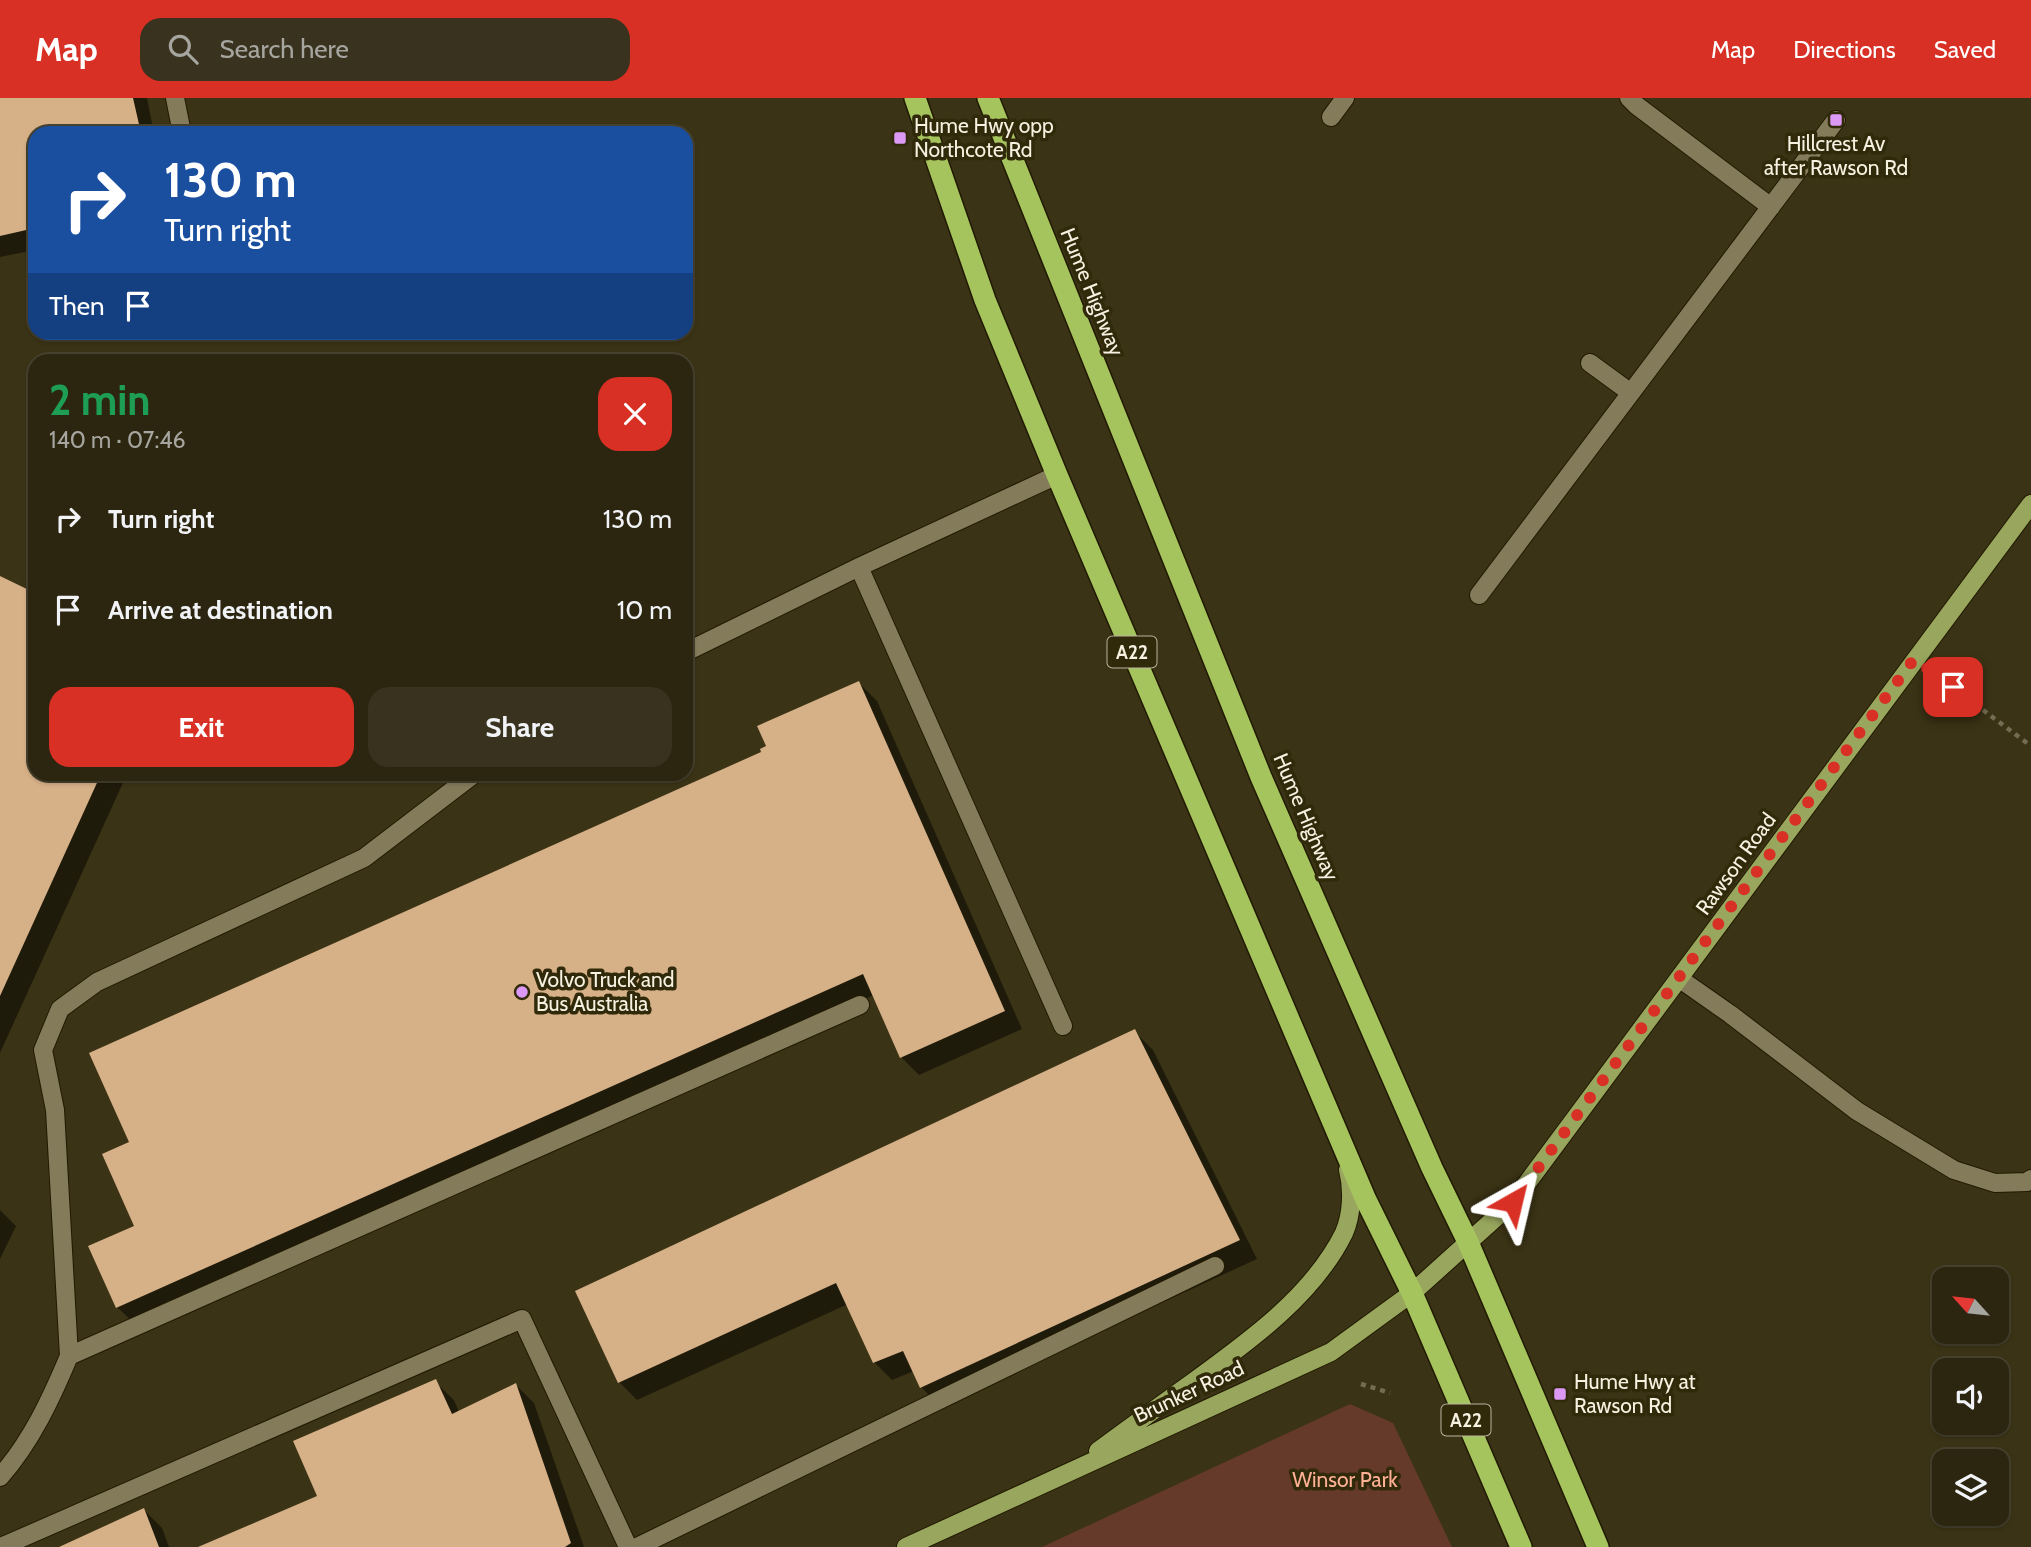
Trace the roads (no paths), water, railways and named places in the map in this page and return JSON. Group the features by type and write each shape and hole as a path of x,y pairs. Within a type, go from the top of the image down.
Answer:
{"highway":[{"name":"A22","path":"915,98 985,300 1056,475 1366,1200 1412,1293 1521,1547"},
{"name":"Hume Highway","path":"988,98 1261,777 1432,1168 1468,1242 1598,1547"}],"main road":[{"name":"Rawson Road","path":"1468,1242 1513,1202 2031,504"},
{"path":"1066,1473 1228,1356 1280,1314 1317,1274 1345,1231 1352,1188 1341,1140"},
{"name":"Brunker Road","path":"906,1547 1331,1352 1412,1293 1468,1242"}],"lane":[{"path":"175,98 181,126"},
{"path":"1331,117 1345,98"},
{"path":"1629,98 1771,207"},
{"path":"1479,595 1836,120"},
{"path":"1590,363 1631,393"},
{"path":"693,649 1056,475"},
{"path":"859,567 1063,1026"},
{"path":"0,1477 18,1456 54,1391 69,1356 55,1110 43,1049 60,1009 97,982 364,858 465,781"},
{"path":"1680,979 1730,1013 1857,1111 1954,1170 1995,1182 2027,1182 2031,1179"},
{"path":"69,1356 860,1005"},
{"path":"637,1547 1215,1266"},
{"path":"1,1547 522,1319 628,1547"}],"place":[{"name":"Hillcrest Av after Rawson Rd","path":"1836,120"},
{"name":"Hume Hwy opp Northcote Rd","path":"900,138"},
{"name":"Volvo Truck and Bus Australia","path":"522,992"},
{"name":"Hume Hwy at Rawson Rd","path":"1560,1394"}],"park label":[{"name":"Winsor Park","path":"1345,1480"}]}
